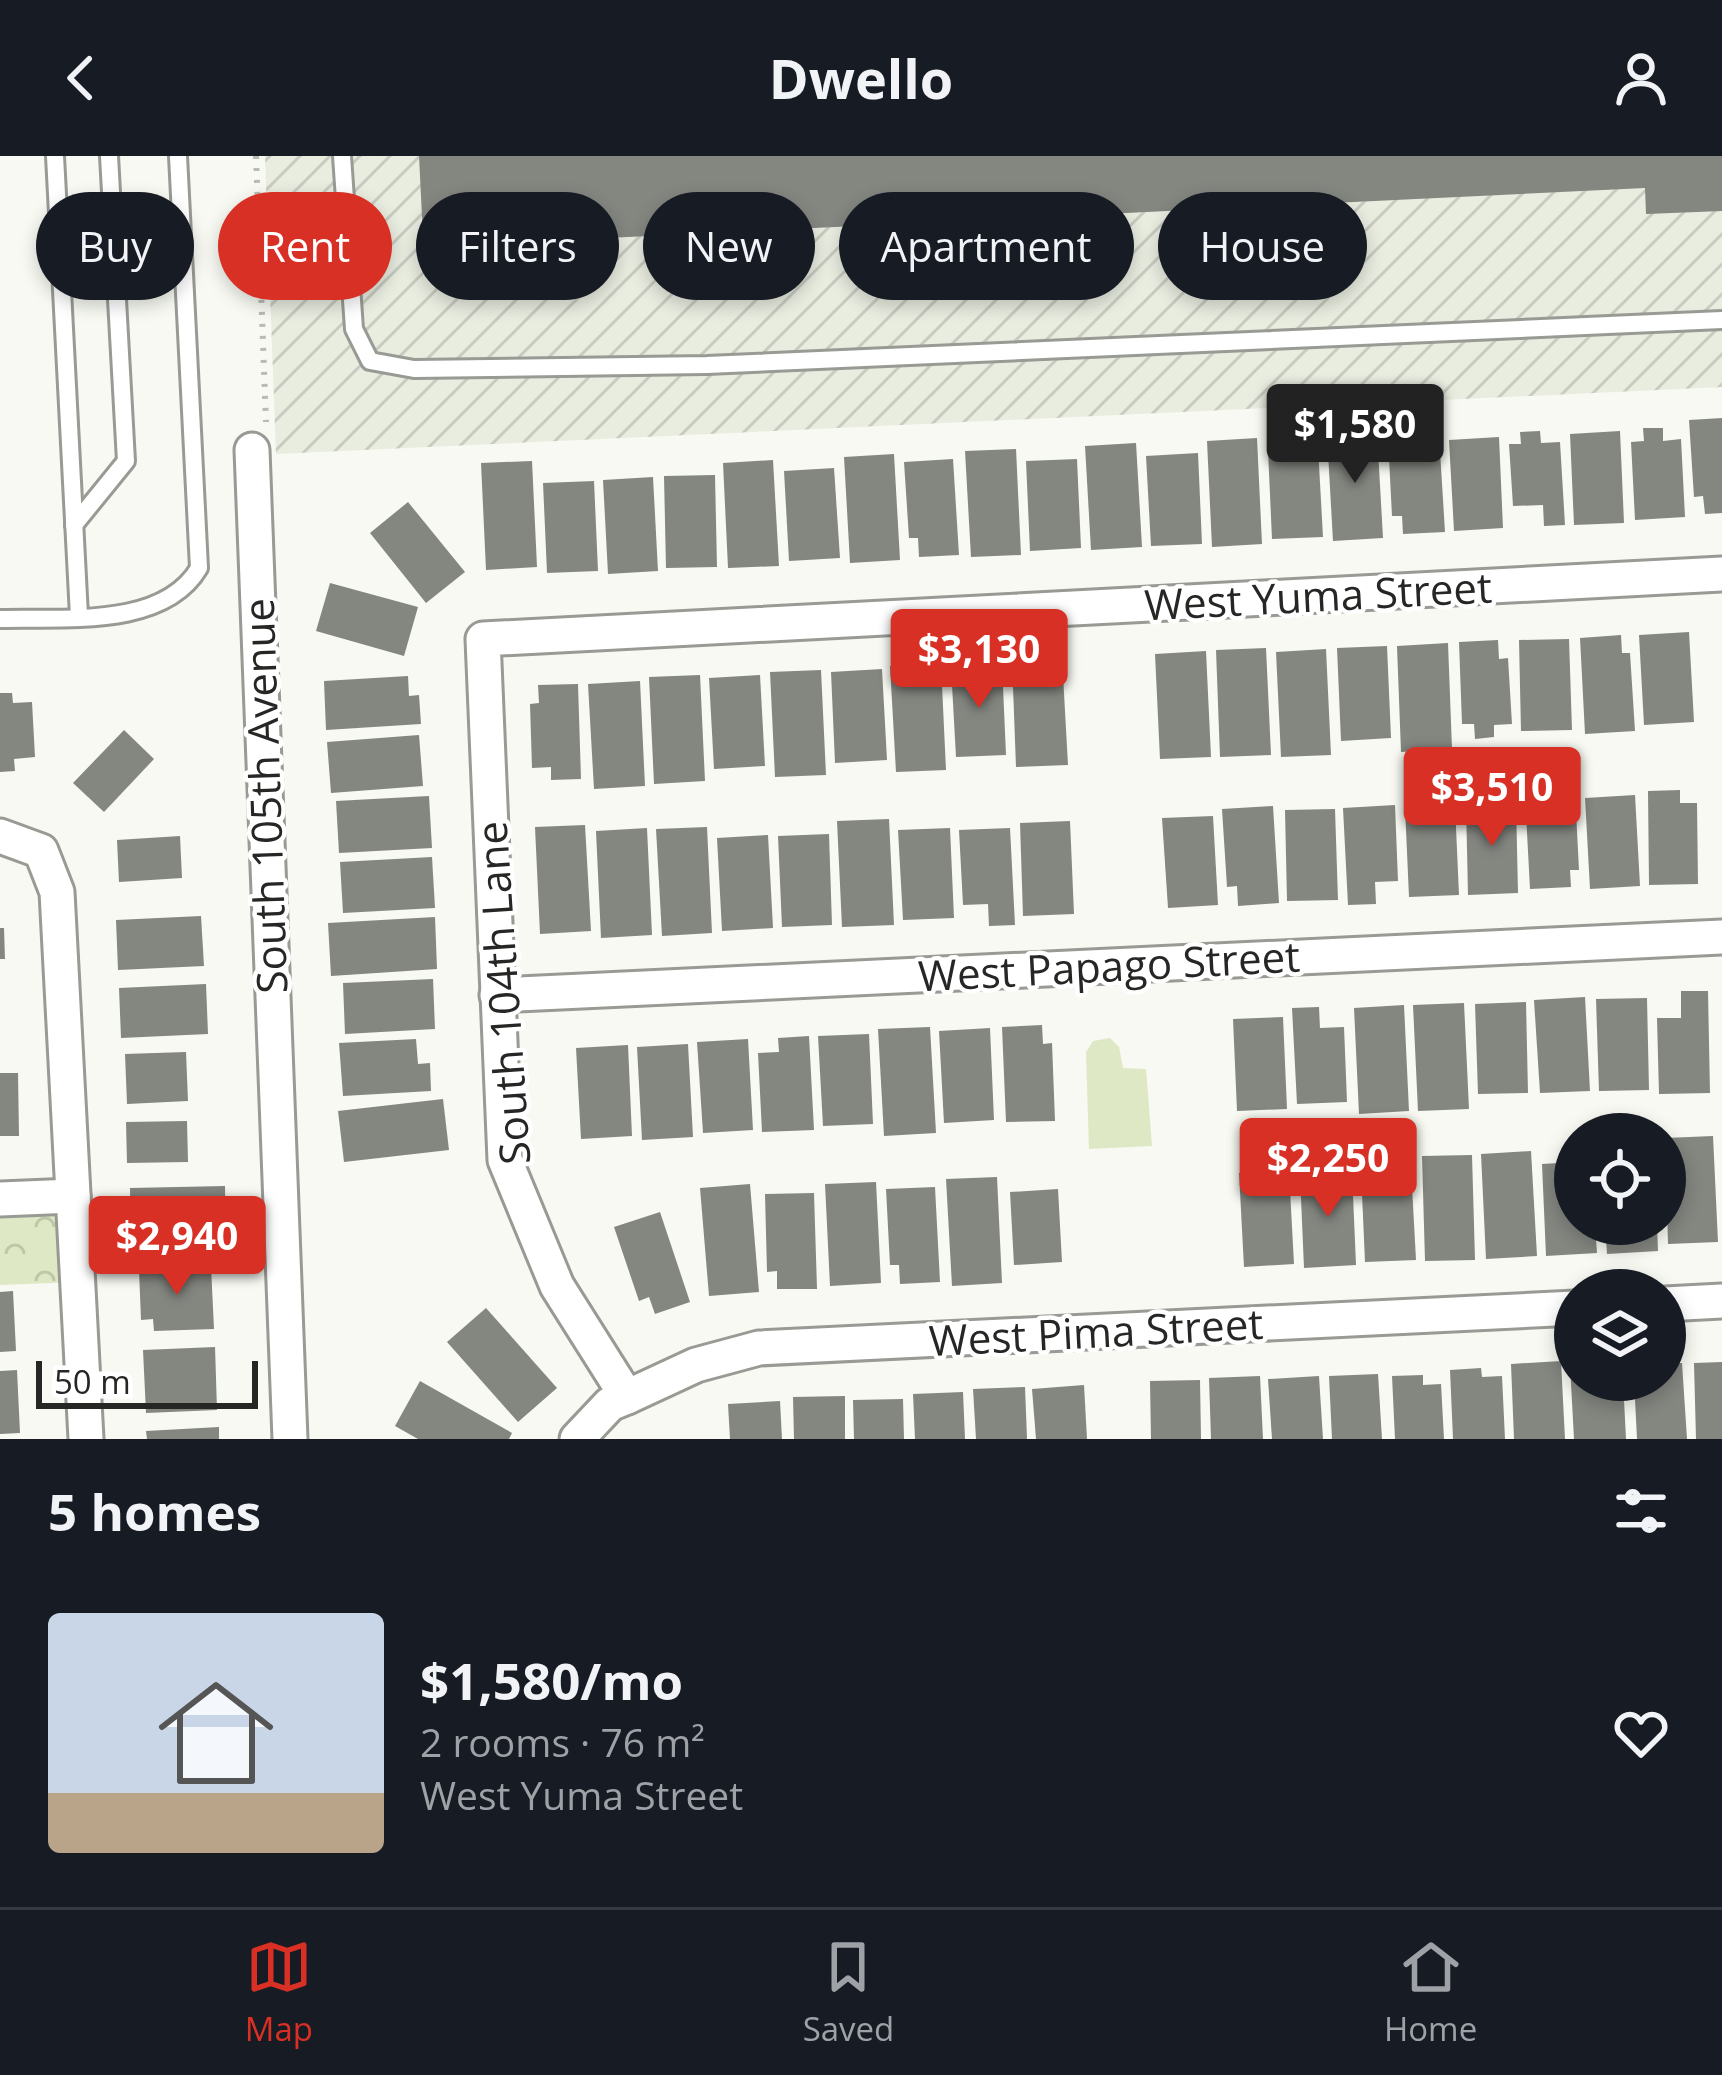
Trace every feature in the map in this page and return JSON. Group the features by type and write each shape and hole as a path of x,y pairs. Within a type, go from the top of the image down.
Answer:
{"street":[{"name":"South 105th Avenue","path":"252,450 290,1439"},
{"name":"West Yuma Street","path":"483,639 1722,574"},
{"name":"South 104th Lane","path":"483,639 505,1160 557,1286 627,1396"},
{"path":"0,836 28,842 40,851 57,892 86,1439"},
{"name":"West Papago Street","path":"496,995 1722,937"},
{"path":"0,1199 73,1196"},
{"path":"1686,1303 1722,1301"},
{"name":"West Pima Street","path":"627,1396 696,1365 759,1348 1554,1309"},
{"path":"577,1439 610,1404 627,1396"}],"lane":[{"path":"55,156 79,616"},
{"path":"74,525 126,461 109,156"},
{"path":"0,620 155,607 187,588 199,568 178,156"},
{"path":"342,156 354,328 370,361 414,369 707,365 1722,320"}],"path":[{"path":"252,450 266,423 256,156"}],"shaded area":[{"path":"265,156 1722,156 1722,387 276,454 270,300 392,300 392,192 266,192"}],"green space":[{"path":"1110,1038 1119,1047 1123,1068 1146,1069 1152,1146 1089,1149 1086,1052 1093,1041"},
{"path":"73,1196 78,1282 0,1285 0,1199"}],"building":[{"path":"419,156 1722,156 1722,211 1646,214 1645,188 1367,201 1367,192 1158,192 1158,211 1134,213 1134,192 839,192 839,227 815,228 815,192 643,192 643,236 619,237 619,192 421,192"},
{"path":"1722,418 1722,513 1705,514 1703,496 1694,497 1689,420"},
{"path":"1643,428 1663,428 1663,441 1681,439 1685,517 1635,520 1631,442 1644,441"},
{"path":"1540,431 1541,443 1560,442 1565,525 1544,526 1543,505 1513,506 1509,444 1521,444 1520,432"},
{"path":"1620,431 1624,523 1574,525 1570,434"},
{"path":"1377,432 1383,538 1333,541 1327,435"},
{"path":"1499,437 1503,528 1454,531 1449,440"},
{"path":"1257,438 1262,544 1212,547 1207,441"},
{"path":"1427,438 1428,451 1440,451 1445,532 1403,534 1402,516 1392,516 1388,439"},
{"path":"1136,443 1142,547 1091,550 1085,446"},
{"path":"1318,447 1323,537 1272,539 1268,450"},
{"path":"1016,449 1021,555 971,557 965,451"},
{"path":"1198,453 1202,544 1151,546 1146,456"},
{"path":"894,454 900,560 850,563 844,457"},
{"path":"953,459 959,555 919,557 918,538 909,538 904,462"},
{"path":"1077,459 1081,548 1030,551 1026,461"},
{"path":"773,460 779,566 728,568 723,463"},
{"path":"532,461 537,567 486,570 481,463"},
{"path":"834,468 840,558 789,561 784,471"},
{"path":"715,475 717,567 666,568 664,476"},
{"path":"653,477 658,571 608,574 603,480"},
{"path":"594,481 598,571 547,573 543,483"},
{"path":"408,502 465,572 426,603 370,533"},
{"path":"330,583 418,607 404,656 316,631"},
{"path":"1689,632 1694,722 1644,725 1639,635"},
{"path":"1621,635 1622,653 1630,653 1635,731 1585,734 1580,638"},
{"path":"1569,639 1572,730 1521,731 1519,640"},
{"path":"1498,640 1499,659 1508,658 1512,724 1494,725 1494,737 1475,739 1474,724 1462,724 1459,642"},
{"path":"1448,643 1452,749 1401,752 1397,646"},
{"path":"1387,646 1391,738 1341,741 1337,648"},
{"path":"1266,648 1271,755 1220,757 1216,650"},
{"path":"1326,649 1331,755 1281,757 1276,652"},
{"path":"1206,651 1211,757 1160,759 1155,654"},
{"path":"1062,657 1068,765 1016,767 1012,660"},
{"path":"941,664 946,770 896,772 890,666"},
{"path":"1002,664 1006,755 956,757 951,667"},
{"path":"882,669 887,760 835,763 831,672"},
{"path":"821,670 826,775 775,777 770,672"},
{"path":"700,675 705,781 654,784 649,677"},
{"path":"760,675 765,766 714,769 709,678"},
{"path":"408,676 409,696 419,695 421,724 326,730 324,681"},
{"path":"640,681 645,786 594,789 588,684"},
{"path":"578,684 581,779 551,780 551,767 532,768 530,704 539,703 538,685"},
{"path":"0,693 12,693 13,703 32,702 35,757 14,759 15,771 0,772"},
{"path":"124,730 154,759 104,812 73,783"},
{"path":"419,735 423,786 331,793 327,742"},
{"path":"1680,790 1680,803 1697,803 1698,884 1649,885 1648,791"},
{"path":"1575,792 1579,870 1570,870 1571,887 1530,889 1525,795"},
{"path":"1635,795 1640,886 1590,889 1585,798"},
{"path":"429,796 432,848 339,853 336,801"},
{"path":"1516,803 1518,893 1468,895 1466,804"},
{"path":"1395,805 1398,881 1375,882 1376,904 1348,905 1343,808"},
{"path":"1455,805 1459,895 1409,897 1405,807"},
{"path":"1273,806 1279,903 1238,906 1237,886 1227,887 1222,809"},
{"path":"1335,809 1338,900 1287,901 1285,810"},
{"path":"1213,816 1218,905 1168,908 1162,818"},
{"path":"889,819 894,925 842,927 837,821"},
{"path":"1070,821 1074,914 1023,916 1020,823"},
{"path":"585,825 591,931 540,934 535,827"},
{"path":"707,827 712,933 662,936 656,829"},
{"path":"647,828 652,935 601,938 596,831"},
{"path":"950,828 954,918 903,920 898,830"},
{"path":"1010,828 1015,925 989,926 988,904 963,905 959,830"},
{"path":"829,834 832,925 782,927 778,836"},
{"path":"768,835 773,928 722,931 717,838"},
{"path":"180,836 182,878 119,882 117,840"},
{"path":"432,857 435,908 343,913 340,862"},
{"path":"201,916 204,966 118,970 116,920"},
{"path":"435,917 437,969 331,976 328,923"},
{"path":"0,928 4,928 5,959 0,959"},
{"path":"433,979 435,1029 345,1034 343,983"},
{"path":"206,984 208,1034 121,1038 119,988"},
{"path":"1681,991 1708,991 1710,1093 1659,1094 1657,1018 1681,1018"},
{"path":"1585,997 1590,1091 1540,1093 1534,1000"},
{"path":"1647,998 1649,1090 1599,1091 1596,999"},
{"path":"1526,1002 1528,1093 1478,1094 1475,1004"},
{"path":"1464,1003 1469,1109 1418,1111 1413,1005"},
{"path":"1404,1005 1409,1111 1359,1114 1354,1008"},
{"path":"1319,1007 1320,1028 1344,1027 1347,1102 1297,1104 1292,1008"},
{"path":"1283,1017 1287,1109 1237,1111 1233,1019"},
{"path":"1042,1025 1043,1044 1052,1043 1055,1121 1006,1122 1002,1027"},
{"path":"930,1027 936,1133 884,1136 878,1029"},
{"path":"990,1028 994,1120 944,1123 939,1031"},
{"path":"869,1034 873,1124 823,1126 818,1036"},
{"path":"809,1036 814,1130 762,1132 758,1053 779,1052 778,1038"},
{"path":"416,1039 418,1064 430,1063 431,1091 343,1096 339,1043"},
{"path":"748,1039 753,1130 703,1133 697,1042"},
{"path":"688,1044 693,1137 642,1140 637,1047"},
{"path":"628,1045 632,1136 581,1139 576,1048"},
{"path":"186,1052 188,1101 127,1104 125,1054"},
{"path":"0,1073 18,1073 19,1136 0,1136"},
{"path":"443,1099 449,1150 344,1162 338,1111"},
{"path":"187,1121 188,1162 127,1163 126,1122"},
{"path":"1713,1136 1718,1242 1686,1243 1686,1137"},
{"path":"1531,1151 1537,1256 1486,1259 1481,1154"},
{"path":"1472,1155 1475,1260 1425,1261 1422,1156"},
{"path":"1554,1163 1554,1245 1596,1245 1597,1253 1546,1256 1542,1164"},
{"path":"1411,1168 1416,1260 1365,1262 1361,1171"},
{"path":"1289,1171 1294,1264 1244,1267 1239,1173"},
{"path":"1352,1172 1356,1265 1304,1268 1300,1175"},
{"path":"997,1177 1002,1283 952,1286 946,1179"},
{"path":"876,1182 881,1283 830,1286 825,1184"},
{"path":"750,1184 759,1292 709,1296 700,1188"},
{"path":"225,1186 226,1248 131,1250 130,1188"},
{"path":"935,1187 940,1282 900,1284 899,1265 890,1265 886,1189"},
{"path":"1058,1189 1062,1262 1014,1265 1010,1192"},
{"path":"814,1193 817,1289 777,1289 777,1271 767,1272 765,1194"},
{"path":"660,1212 690,1302 655,1314 649,1297 639,1301 614,1227"},
{"path":"1606,1245 1658,1245 1658,1251 1607,1254"},
{"path":"211,1266 214,1329 154,1331 153,1319 141,1320 139,1270"},
{"path":"13,1291 16,1351 0,1352 0,1292"},
{"path":"486,1308 557,1388 518,1422 447,1342"},
{"path":"215,1347 217,1410 146,1413 143,1350"},
{"path":"1554,1361 1554,1401 1563,1401 1565,1439 1514,1439 1511,1364"},
{"path":"1722,1362 1722,1439 1696,1439 1694,1363"},
{"path":"1481,1368 1482,1377 1502,1376 1505,1439 1453,1439 1450,1370"},
{"path":"17,1370 20,1433 0,1434 0,1371"},
{"path":"1378,1374 1382,1439 1332,1439 1329,1376"},
{"path":"1423,1375 1423,1385 1441,1384 1444,1439 1395,1439 1392,1376"},
{"path":"1260,1376 1263,1439 1211,1439 1209,1378"},
{"path":"1319,1376 1323,1439 1272,1439 1268,1379"},
{"path":"1200,1380 1201,1439 1151,1439 1150,1381"},
{"path":"420,1381 512,1433 509,1439 418,1439 395,1426"},
{"path":"1084,1385 1087,1439 1036,1439 1032,1389"},
{"path":"1025,1387 1027,1439 976,1439 973,1389"},
{"path":"963,1392 965,1439 915,1439 913,1394"},
{"path":"845,1396 845,1439 794,1439 793,1397"},
{"path":"903,1399 904,1439 854,1439 853,1400"},
{"path":"780,1401 782,1439 730,1439 728,1404"},
{"path":"1572,1401 1624,1401 1626,1439 1574,1439"},
{"path":"1635,1401 1684,1401 1687,1439 1637,1439"},
{"path":"219,1427 219,1439 147,1439 146,1431"}]}
